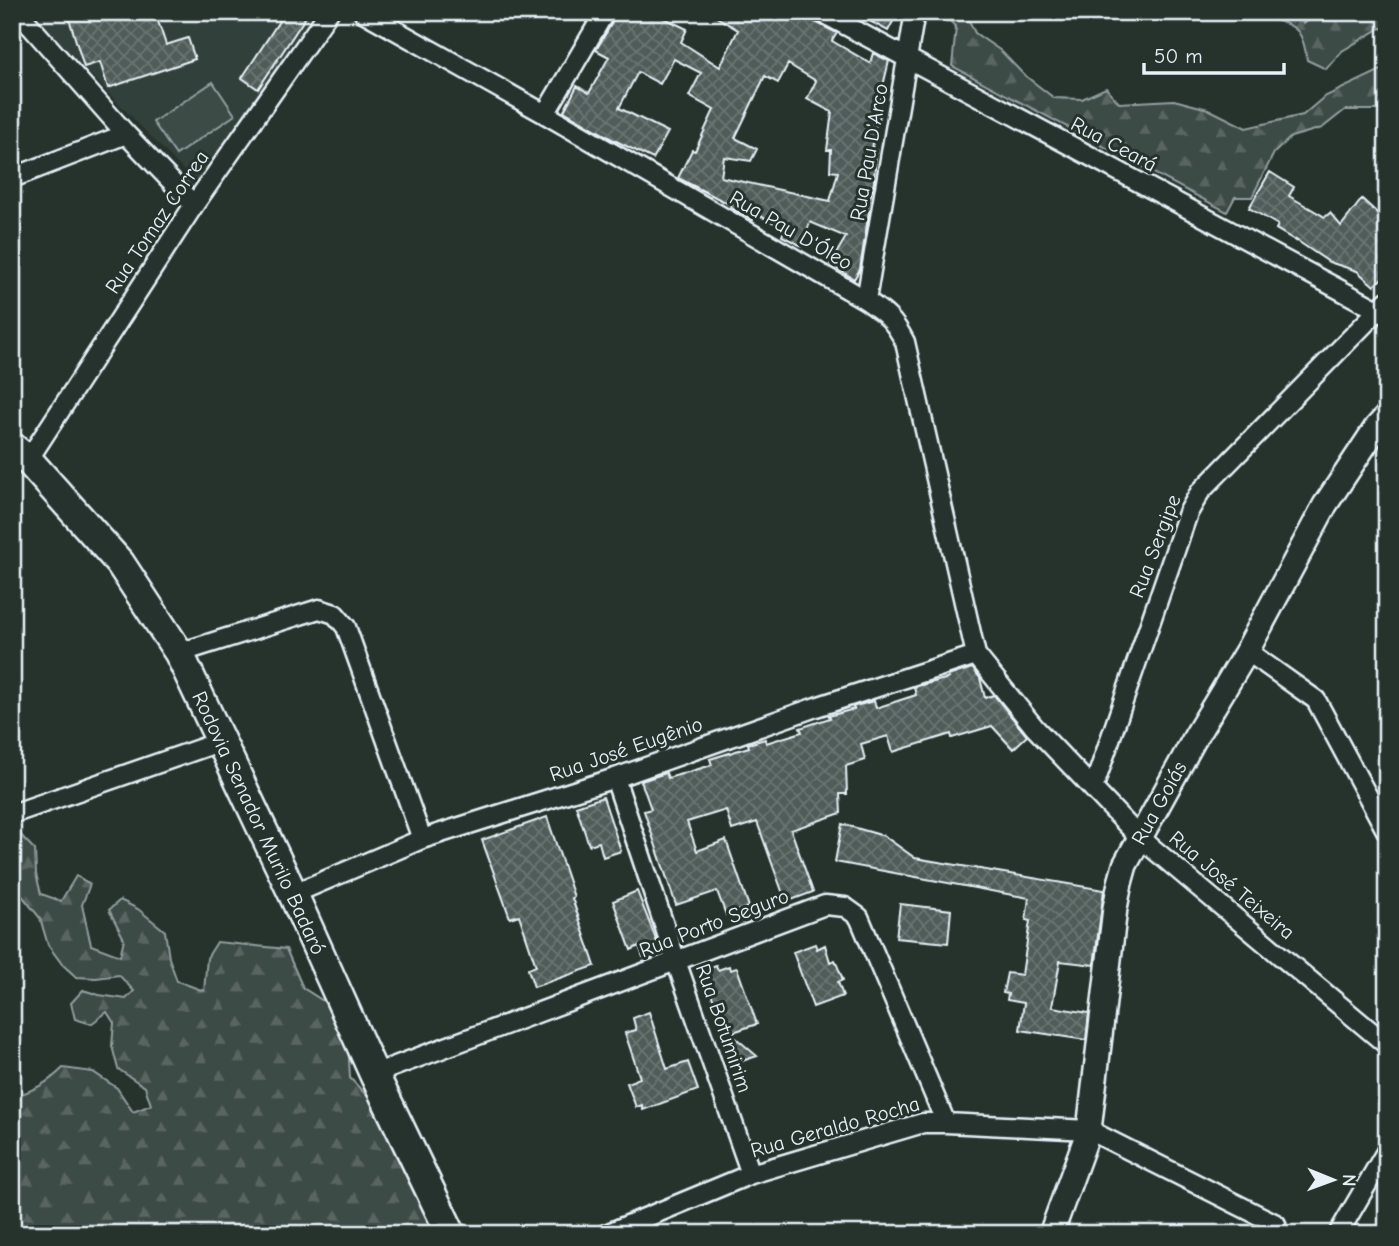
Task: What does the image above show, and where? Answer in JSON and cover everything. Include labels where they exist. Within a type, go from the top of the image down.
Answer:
[{"type":"main road","name":"Rodovia Senador Murilo Badaró","points":[[20,454],[120,563],[179,653],[451,1234]]},
{"type":"street","points":[[18,12],[126,134],[194,205]]},
{"type":"street","name":"Rua Tomaz Correa","points":[[20,454],[329,12]]},
{"type":"street","name":"Rua Pau D'Óleo","points":[[363,12],[545,114],[866,300],[888,316],[905,342],[976,655]]},
{"type":"street","points":[[545,114],[605,12]]},
{"type":"street","name":"Rua Ceará","points":[[821,12],[1384,308]]},
{"type":"street","name":"Rua Pau D'Arco","points":[[866,300],[915,12]]},
{"type":"street","points":[[12,178],[126,134]]},
{"type":"street","name":"Rua Sergipe","points":[[1093,789],[1188,513],[1200,492],[1384,308]]},
{"type":"street","name":"Rua Goiás","points":[[1051,1234],[1089,1130],[1117,895],[1125,865],[1196,736],[1247,651],[1325,505],[1376,428],[1387,416]]},
{"type":"street","points":[[179,653],[319,609],[335,614],[346,627],[422,839]]},
{"type":"street","points":[[1247,651],[1316,700],[1387,832]]},
{"type":"street","name":"Rua José Eugênio","points":[[293,894],[422,839],[615,778],[816,707],[976,655]]},
{"type":"street","name":"Rua José Teixeira","points":[[976,655],[1035,728],[1139,837],[1387,1045]]},
{"type":"street","points":[[12,814],[222,741]]},
{"type":"street","name":"Rua Botumirim","points":[[615,778],[751,1174]]},
{"type":"street","name":"Rua Porto Seguro","points":[[374,1073],[825,905],[845,907],[859,917],[946,1123]]},
{"type":"street","name":"Rua Geraldo Rocha","points":[[606,1234],[751,1174],[923,1123],[1089,1130],[1276,1224]]},
{"type":"street","points":[[1338,1234],[1387,1150]]},
{"type":"shaded area","points":[[41,12],[315,12],[199,186],[42,25]]},
{"type":"green space","points":[[930,12],[965,12],[975,33],[1001,51],[1023,74],[1054,98],[1082,99],[1106,88],[1119,103],[1174,100],[1208,109],[1246,128],[1303,115],[1324,97],[1381,70],[1387,72],[1387,110],[1345,110],[1322,128],[1291,137],[1274,153],[1252,197],[1235,197],[1227,212],[952,66],[956,27],[946,17]]},
{"type":"green space","points":[[1264,12],[1298,12],[1303,23],[1333,12],[1360,19],[1367,12],[1387,12],[1387,31],[1381,28],[1342,51],[1326,69],[1307,60],[1297,30],[1286,23],[1268,19]]},
{"type":"green space","points":[[213,82],[235,115],[176,155],[153,122]]},
{"type":"green space","points":[[12,826],[35,850],[36,874],[41,894],[61,901],[76,876],[90,884],[82,905],[91,945],[120,956],[124,939],[109,910],[120,900],[138,909],[165,931],[169,958],[177,981],[204,991],[207,958],[217,942],[286,949],[303,988],[331,1006],[348,1039],[350,1078],[383,1113],[439,1234],[12,1234],[12,1097],[40,1086],[63,1068],[93,1072],[117,1088],[133,1112],[151,1105],[145,1087],[118,1069],[112,1046],[114,1023],[107,1012],[91,1024],[75,1019],[71,1003],[83,990],[126,999],[134,991],[119,975],[76,977],[62,964],[48,945],[40,918],[19,892],[12,874]]},
{"type":"building","points":[[67,12],[155,12],[166,45],[188,38],[195,59],[108,88],[100,62],[84,67]]},
{"type":"building","points":[[285,12],[309,12],[258,89],[242,78]]},
{"type":"building","points":[[616,12],[664,12],[662,17],[687,29],[681,42],[720,67],[738,30],[708,12],[810,12],[815,22],[837,33],[832,41],[870,63],[873,53],[889,61],[872,150],[876,150],[874,182],[867,210],[869,211],[860,269],[854,279],[830,264],[846,237],[810,222],[802,246],[782,236],[785,228],[756,214],[753,220],[730,207],[731,205],[678,178],[692,150],[695,151],[714,110],[689,96],[701,73],[674,59],[660,84],[638,72],[619,108],[668,132],[653,159],[564,111],[577,86],[589,93],[609,57],[596,50]],"holes":[[[788,64],[816,81],[807,99],[832,112],[827,150],[831,150],[830,171],[838,172],[830,201],[721,177],[724,157],[751,161],[757,149],[735,138],[765,76],[778,83]]]},
{"type":"building","points":[[853,12],[898,12],[888,31]]},
{"type":"building","points":[[1270,172],[1294,187],[1289,196],[1325,217],[1330,213],[1341,226],[1362,199],[1387,222],[1387,273],[1374,286],[1357,271],[1329,262],[1276,229],[1278,225],[1249,208]]},
{"type":"building","points":[[972,668],[980,678],[985,698],[994,695],[1027,736],[1013,749],[992,726],[952,738],[951,734],[893,752],[888,736],[861,744],[865,760],[846,766],[847,794],[840,794],[841,813],[791,830],[813,892],[786,902],[757,822],[732,830],[726,810],[687,822],[697,851],[726,840],[749,907],[726,915],[717,891],[676,905],[644,811],[651,809],[641,781],[666,773],[668,778],[712,765],[710,759],[749,747],[748,744],[765,739],[766,743],[802,732],[800,728],[854,709],[855,706],[874,701],[876,708],[916,695],[914,687],[949,678],[948,676]]},
{"type":"building","points":[[603,797],[621,851],[603,857],[599,842],[589,845],[576,806]]},
{"type":"building","points":[[547,817],[595,966],[534,987],[528,969],[536,966],[519,915],[510,918],[482,840]]},
{"type":"building","points":[[842,824],[884,836],[915,858],[1104,890],[1094,965],[1060,961],[1052,1007],[1089,1013],[1086,1040],[1020,1030],[1024,1003],[1007,1000],[1008,994],[1003,993],[1007,973],[1022,975],[1030,921],[1026,920],[1029,898],[835,862]]},
{"type":"building","points":[[637,891],[660,950],[643,957],[639,946],[631,950],[613,901]]},
{"type":"building","points":[[900,904],[951,910],[948,943],[896,938]]},
{"type":"building","points":[[815,944],[817,949],[825,945],[830,962],[835,960],[843,980],[838,982],[843,996],[813,1007],[793,952]]},
{"type":"building","points":[[716,965],[718,970],[729,966],[730,970],[737,968],[757,1024],[730,1033],[757,1056],[730,1065],[725,1049],[730,1047],[703,970]]},
{"type":"building","points":[[649,1012],[667,1069],[688,1062],[698,1090],[643,1110],[642,1105],[636,1107],[627,1083],[640,1078],[625,1033],[636,1030],[633,1018]]}]
